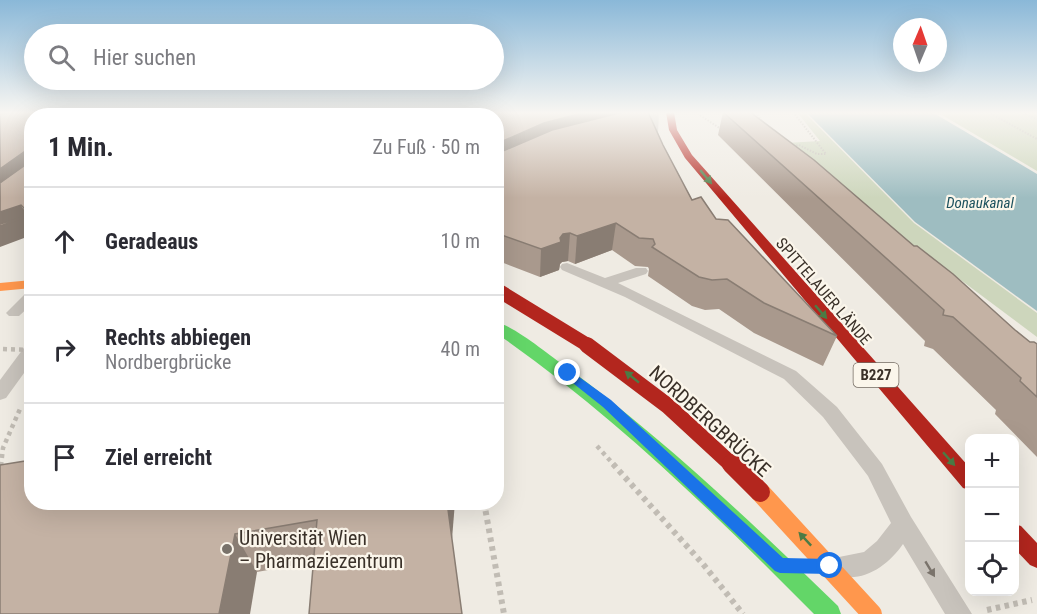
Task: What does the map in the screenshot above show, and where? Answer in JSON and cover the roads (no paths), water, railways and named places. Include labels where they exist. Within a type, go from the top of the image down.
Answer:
[{"type":"main road","name":"SPITTELAUER LÄNDE","points":[[679,141],[688,156],[965,477]]},
{"type":"main road","points":[[0,287],[24,285]]},
{"type":"main road","name":"NORDBERGBRÜCKE","points":[[504,293],[569,329],[646,388],[703,438],[772,504],[872,614]]},
{"type":"main road","points":[[504,332],[559,367],[607,404],[830,614]]},
{"type":"main road","points":[[1019,538],[1037,558]]},
{"type":"lane","points":[[656,141],[661,156]]},
{"type":"lane","points":[[567,267],[605,283],[790,375],[830,412],[875,470],[903,524],[969,613]]},
{"type":"lane","points":[[605,283],[641,270]]},
{"type":"lane","points":[[14,313],[24,303]]},
{"type":"lane","points":[[0,393],[24,361]]},
{"type":"lane","points":[[780,565],[854,566],[880,558],[903,524]]},
{"type":"water","name":"Donaukanal","points":[[834,141],[981,141],[1037,174],[1037,311],[915,222]]},
{"type":"place","name":"Universität Wien – Pharmaziezentrum","points":[[227,549]]}]
